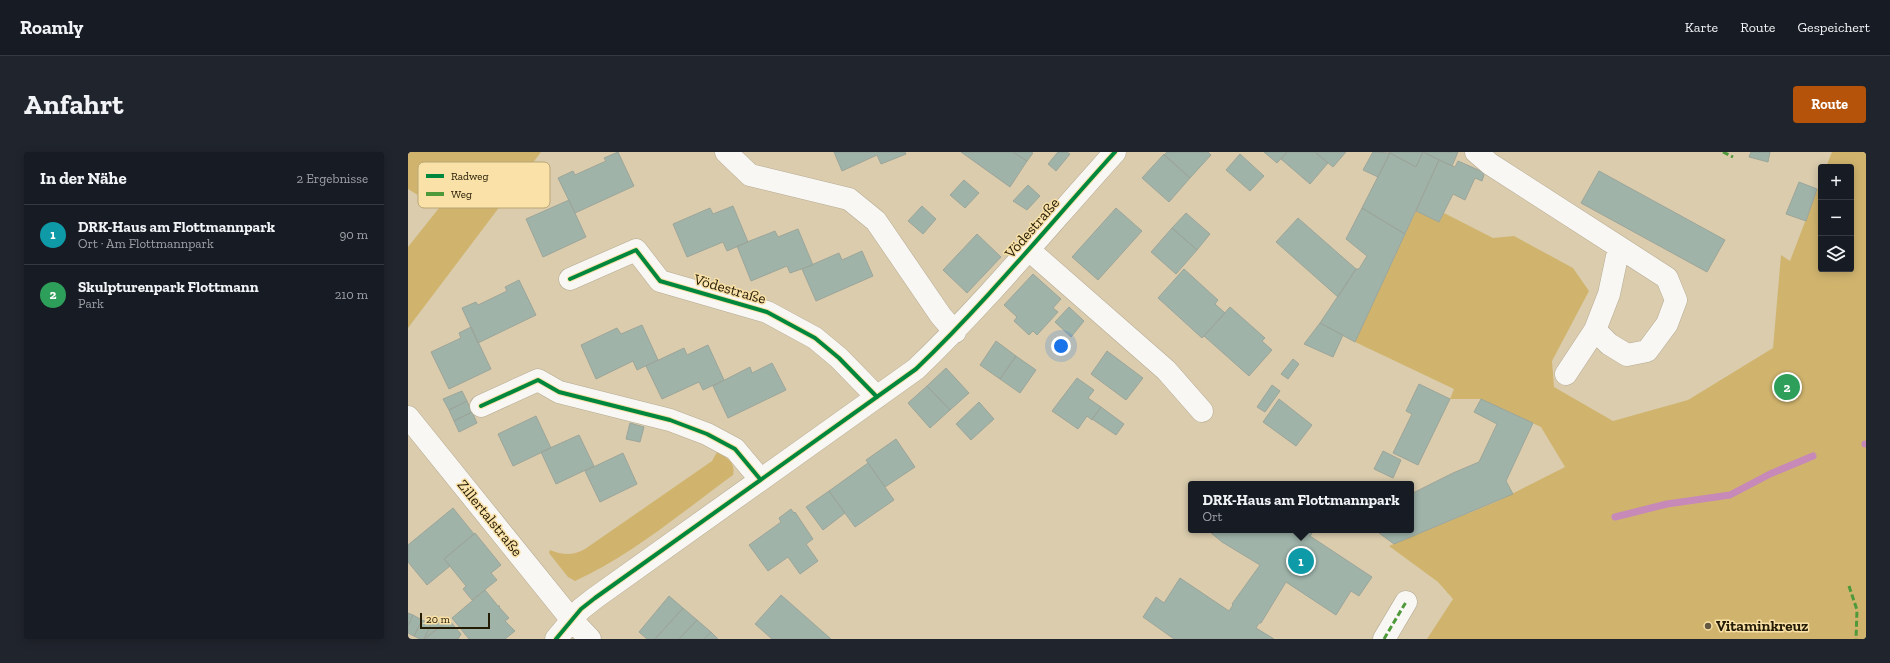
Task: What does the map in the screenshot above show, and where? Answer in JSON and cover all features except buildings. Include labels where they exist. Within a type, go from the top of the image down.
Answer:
[{"type":"street","points":[[726,152],[750,175],[849,199],[876,221],[940,316],[955,332]]},
{"type":"street","name":"Vödestraße","points":[[556,639],[572,619],[595,598],[760,478],[916,369],[955,332],[1030,250],[1115,152]]},
{"type":"street","points":[[1476,152],[1490,164],[1666,278],[1676,300],[1668,324],[1647,351],[1627,355],[1609,344],[1595,330]]},
{"type":"street","points":[[1566,374],[1595,330],[1609,294],[1619,247]]},
{"type":"street","name":"Vödestraße","points":[[570,279],[636,250],[660,281],[767,312],[815,338],[838,358],[876,397]]},
{"type":"street","points":[[1030,250],[1166,370],[1202,411]]},
{"type":"street","points":[[481,406],[538,380],[559,392],[670,420],[707,434],[735,449],[760,478]]},
{"type":"street","name":"Zillertalstraße","points":[[408,416],[572,619],[590,639]]},
{"type":"street","points":[[1384,639],[1406,602]]},
{"type":"shaded area","points":[[408,152],[541,152],[533,162],[418,162],[418,195],[408,189]]},
{"type":"shaded area","points":[[1832,152],[1866,152],[1866,639],[1427,639],[1453,599],[1438,582],[1389,546],[1498,501],[1565,467],[1541,427],[1481,399],[1450,399],[1454,389],[1355,342],[1416,211],[1439,222],[1444,213],[1493,238],[1514,236],[1573,268],[1589,291],[1552,361],[1554,387],[1613,421],[1688,400],[1773,348],[1781,255],[1790,261],[1818,188],[1818,272],[1854,272],[1854,164],[1827,164]]},
{"type":"shaded area","points":[[439,208],[499,208],[408,328],[408,247]]},
{"type":"shaded area","points":[[717,452],[730,461],[734,471],[733,475],[656,532],[616,559],[575,581],[568,577],[549,553],[550,550],[564,554],[572,554],[585,549],[712,461]]},
{"type":"waterway","points":[[1615,517],[1667,504],[1730,495],[1770,474],[1813,456]]},
{"type":"marked path","points":[[1723,152],[1733,157]]},
{"type":"marked path","points":[[1849,586],[1857,610],[1856,639]]},
{"type":"marked path","points":[[1384,639],[1406,602]]},
{"type":"cycle path","points":[[556,639],[581,609],[595,598],[916,369],[993,290],[1115,152]]},
{"type":"cycle path","points":[[570,279],[636,250],[660,281],[767,312],[815,338],[839,358],[877,397]]},
{"type":"cycle path","points":[[481,406],[538,380],[559,392],[670,420],[707,434],[735,449],[760,479]]},
{"type":"place","name":"Skulpturenpark Flottmann","points":[[1787,387]]},
{"type":"place","name":"DRK-Haus am Flottmannpark","points":[[1301,561]]},
{"type":"place","name":"Vitaminkreuz","points":[[1708,626]]}]
